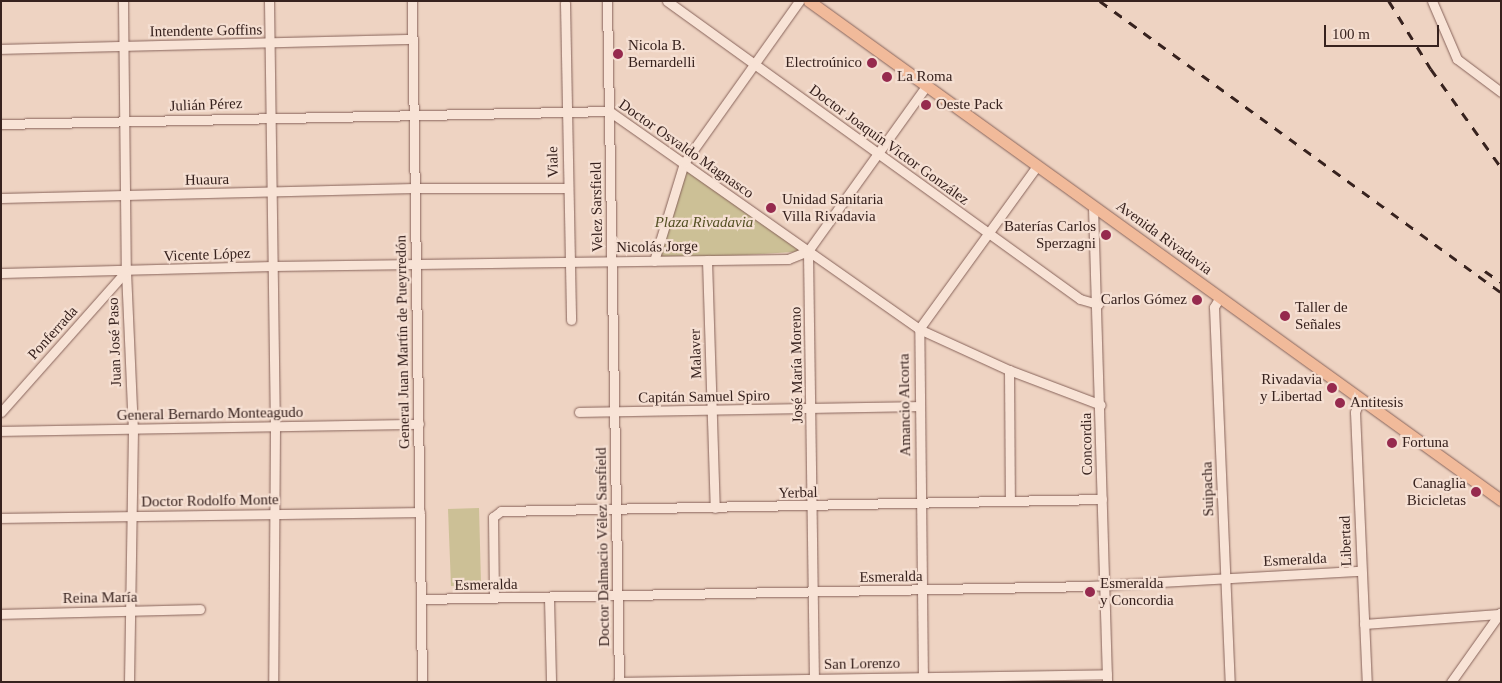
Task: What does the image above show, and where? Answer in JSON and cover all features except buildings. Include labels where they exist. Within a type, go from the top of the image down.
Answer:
[{"type":"main road","name":"Avenida Rivadavia","points":[[809,1],[1501,500]]},
{"type":"street","name":"Juan José Paso","points":[[123,1],[126,272],[132,429],[129,682]]},
{"type":"street","points":[[270,1],[275,427],[273,682]]},
{"type":"street","name":"General Juan Martín de Pueyrredón","points":[[412,1],[412,114],[419,424],[422,682]]},
{"type":"street","name":"Velez Sarsfield","points":[[607,1],[615,412]]},
{"type":"street","name":"Doctor Joaquín Victor González","points":[[667,1],[1080,299],[1098,304]]},
{"type":"street","points":[[654,261],[684,164],[799,1]]},
{"type":"street","points":[[1432,1],[1457,59],[1499,88]]},
{"type":"street","name":"Viale","points":[[565,3],[568,262],[571,320]]},
{"type":"street","name":"Intendente Goffins","points":[[1,49],[412,39]]},
{"type":"street","points":[[808,251],[926,86]]},
{"type":"street","name":"Doctor Osvaldo Magnasco","points":[[412,114],[609,111],[918,329],[1009,370],[1101,405]]},
{"type":"street","name":"Julián Pérez","points":[[1,124],[412,114]]},
{"type":"street","points":[[918,329],[1037,166]]},
{"type":"street","name":"Huaura","points":[[1,198],[414,188],[567,188]]},
{"type":"street","name":"Concordia","points":[[1094,207],[1101,405],[1107,678]]},
{"type":"street","name":"Nicolás Jorge","points":[[415,264],[788,259],[808,251]]},
{"type":"street","name":"José María Moreno","points":[[808,251],[812,409],[814,680]]},
{"type":"street","name":"Malaver","points":[[707,260],[715,508]]},
{"type":"street","name":"Vicente López","points":[[1,273],[126,272],[272,266],[415,264]]},
{"type":"street","name":"Ponferrada","points":[[1,412],[126,272]]},
{"type":"street","name":"Suipacha","points":[[1220,297],[1214,307],[1230,682]]},
{"type":"street","name":"Amancio Alcorta","points":[[918,329],[922,503],[923,679]]},
{"type":"street","points":[[1009,370],[1010,501]]},
{"type":"street","name":"Libertad","points":[[1360,399],[1355,412],[1367,682]]},
{"type":"street","name":"Capitán Samuel Spiro","points":[[579,412],[919,406]]},
{"type":"street","name":"Doctor Dalmacio Vélez Sarsfield","points":[[615,412],[618,682]]},
{"type":"street","name":"General Bernardo Monteagudo","points":[[1,431],[419,424]]},
{"type":"street","name":"Yerbal","points":[[494,598],[493,517],[496,513],[1102,499]]},
{"type":"street","name":"Doctor Rodolfo Monte","points":[[1,518],[420,512]]},
{"type":"street","name":"Esmeralda","points":[[421,599],[617,597],[1104,585],[1361,570]]},
{"type":"street","points":[[549,598],[551,682]]},
{"type":"street","name":"Reina María","points":[[1,614],[200,609]]},
{"type":"street","points":[[1364,624],[1500,613]]},
{"type":"street","points":[[1451,682],[1500,613]]},
{"type":"street","name":"San Lorenzo","points":[[618,682],[1107,678]]},
{"type":"green space","name":"Plaza Rivadavia","points":[[684,163],[808,251],[654,261]]},
{"type":"green space","points":[[479,508],[481,583],[478,586],[451,586],[448,509]]},
{"type":"railway","points":[[1100,1],[1501,292]]},
{"type":"railway","points":[[1389,1],[1431,69],[1501,167]]},
{"type":"railway","points":[[1485,271],[1501,282]]},
{"type":"place","name":"Nicola B. Bernardelli","points":[[618,54]]},
{"type":"place","name":"Electroúnico","points":[[872,63]]},
{"type":"place","name":"La Roma","points":[[887,77]]},
{"type":"place","name":"Oeste Pack","points":[[926,105]]},
{"type":"place","name":"Unidad Sanitaria Villa Rivadavia","points":[[771,208]]},
{"type":"place","name":"Baterías Carlos Sperzagni","points":[[1106,235]]},
{"type":"place","name":"Carlos Gómez","points":[[1197,300]]},
{"type":"place","name":"Taller de Señales","points":[[1285,316]]},
{"type":"place","name":"Rivadavia y Libertad","points":[[1332,388]]},
{"type":"place","name":"Antitesis","points":[[1340,403]]},
{"type":"place","name":"Fortuna","points":[[1392,443]]},
{"type":"place","name":"Canaglia Bicicletas","points":[[1476,492]]},
{"type":"place","name":"Esmeralda y Concordia","points":[[1090,592]]}]
